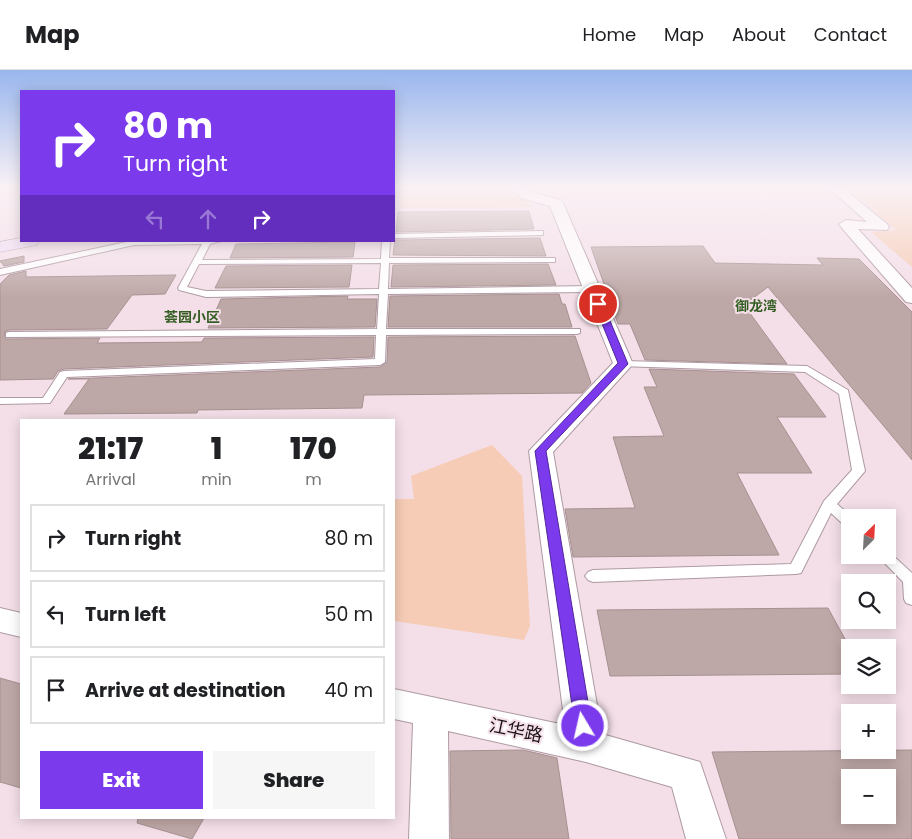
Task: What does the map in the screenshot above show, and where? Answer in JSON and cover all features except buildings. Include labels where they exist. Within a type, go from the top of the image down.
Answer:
[{"type":"main road","points":[[2,246],[20,233]]},
{"type":"main road","points":[[2,246],[25,242]]},
{"type":"street","points":[[565,225],[623,364],[541,451],[586,746]]},
{"type":"street","points":[[847,225],[912,298]]},
{"type":"street","points":[[857,225],[882,227],[879,225]]},
{"type":"street","points":[[0,620],[20,625]]},
{"type":"street","name":"江华路","points":[[395,704],[586,746],[687,774],[706,839]]},
{"type":"street","points":[[428,839],[431,712]]},
{"type":"lane","points":[[395,236],[540,233]]},
{"type":"lane","points":[[0,272],[139,242]]},
{"type":"lane","points":[[132,244],[206,242],[182,288],[206,294],[592,290]]},
{"type":"lane","points":[[0,401],[46,401],[64,374],[380,362],[386,242]]},
{"type":"lane","points":[[196,262],[552,260]]},
{"type":"lane","points":[[9,335],[577,331]]},
{"type":"lane","points":[[593,576],[796,569],[829,504],[859,471],[844,392],[807,369],[623,364]]},
{"type":"lane","points":[[829,504],[841,515]]},
{"type":"lane","points":[[893,564],[910,580],[912,599]]},
{"type":"shaded area","points":[[890,225],[912,225],[912,267],[871,232],[896,230]]},
{"type":"shaded area","points":[[492,445],[522,476],[530,626],[524,640],[395,621],[395,499],[414,499],[411,476]]},
{"type":"district","name":"御龙湾","points":[[756,306]]},
{"type":"district","name":"荟园小区","points":[[192,317]]},
{"type":"route","points":[[583,726],[541,451],[623,364],[598,304]]}]
